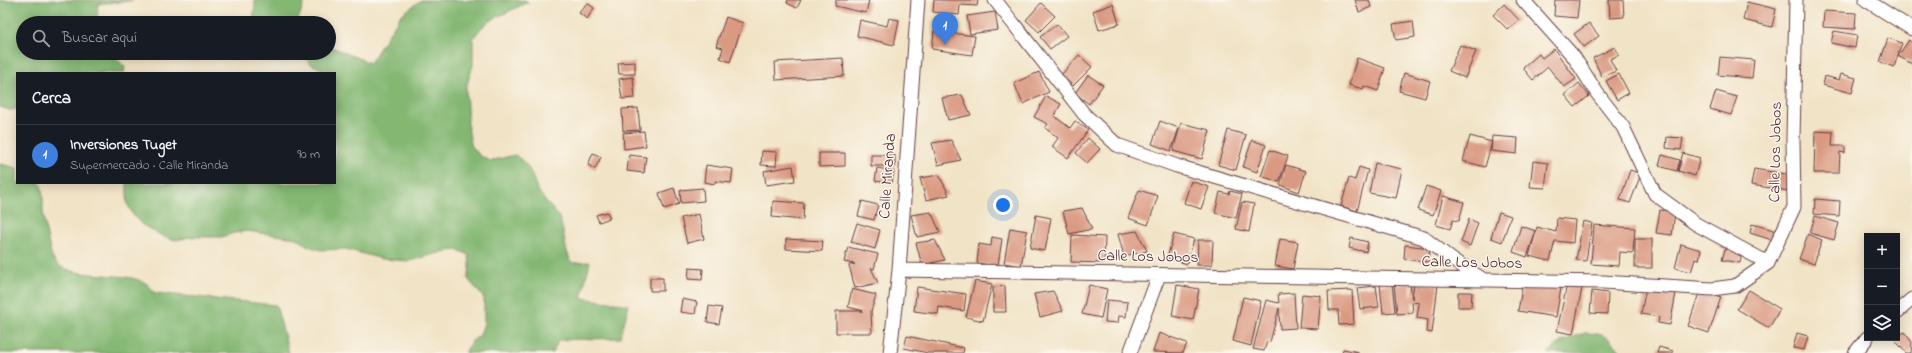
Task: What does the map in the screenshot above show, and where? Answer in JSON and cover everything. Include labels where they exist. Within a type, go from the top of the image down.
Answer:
[{"type":"street","name":"Calle Miranda","points":[[890,353],[899,270],[918,0]]},
{"type":"street","points":[[995,0],[1084,114],[1117,145],[1177,166],[1424,238],[1451,259],[1484,280]]},
{"type":"street","points":[[1523,0],[1574,57],[1597,92],[1623,127],[1655,194],[1696,224],[1768,263]]},
{"type":"street","name":"Calle Los Jobos","points":[[899,270],[1602,282],[1712,289],[1735,286],[1768,263],[1794,207],[1793,139],[1796,0]]},
{"type":"street","points":[[1866,0],[1912,29]]},
{"type":"street","points":[[1130,353],[1159,275]]},
{"type":"street","points":[[1900,309],[1912,299]]},
{"type":"street","points":[[1855,353],[1865,341]]},
{"type":"green space","points":[[0,0],[133,0],[98,4],[97,16],[16,16],[16,60],[118,60],[125,67],[124,72],[16,72],[16,109],[10,110],[0,107]]},
{"type":"green space","points":[[255,0],[305,0],[299,16],[253,16]]},
{"type":"green space","points":[[421,0],[525,0],[528,2],[489,21],[480,29],[473,39],[473,65],[466,88],[468,127],[471,145],[479,155],[490,161],[515,155],[526,165],[537,189],[560,220],[567,253],[572,263],[590,262],[581,298],[629,305],[620,338],[558,340],[553,353],[465,353],[471,342],[480,335],[484,323],[484,298],[468,279],[470,267],[469,255],[458,250],[446,251],[409,261],[382,259],[346,249],[321,250],[308,246],[297,238],[247,231],[222,237],[190,237],[176,240],[164,237],[141,224],[133,215],[127,203],[127,184],[336,184],[336,72],[322,72],[322,69],[310,64],[307,60],[336,60],[336,49],[370,63],[401,15]]},
{"type":"green space","points":[[0,164],[16,168],[16,184],[40,184],[43,193],[44,220],[50,250],[53,259],[60,266],[83,273],[125,277],[137,280],[147,284],[155,293],[276,305],[289,353],[0,353]]},
{"type":"green space","points":[[1585,333],[1598,334],[1606,337],[1622,353],[1548,353],[1562,341]]},
{"type":"building","points":[[788,0],[801,0],[797,8],[787,3]]},
{"type":"building","points":[[836,0],[869,0],[866,13],[835,6]]},
{"type":"building","points":[[934,0],[978,0],[977,6],[960,5],[959,15],[933,12]]},
{"type":"building","points":[[1355,0],[1369,0],[1371,7],[1359,12]]},
{"type":"building","points":[[1555,0],[1579,0],[1577,18],[1554,16]]},
{"type":"building","points":[[1609,0],[1623,0],[1624,17],[1610,18]]},
{"type":"building","points":[[1747,2],[1776,9],[1772,27],[1743,20]]},
{"type":"building","points":[[587,3],[594,8],[587,19],[579,13]]},
{"type":"building","points":[[1041,3],[1055,16],[1039,32],[1026,20]]},
{"type":"building","points":[[1113,4],[1119,24],[1099,30],[1093,11]]},
{"type":"building","points":[[1504,4],[1519,20],[1508,30],[1493,15]]},
{"type":"building","points":[[1824,11],[1856,13],[1855,29],[1823,27]]},
{"type":"building","points":[[995,12],[998,30],[970,34],[967,16]]},
{"type":"building","points":[[726,17],[743,23],[730,62],[720,58],[723,48],[716,46]]},
{"type":"building","points":[[889,18],[899,20],[894,45],[857,36],[860,20],[887,26]]},
{"type":"building","points":[[1413,21],[1415,37],[1396,40],[1393,24]]},
{"type":"building","points":[[1589,23],[1599,36],[1584,47],[1574,34]]},
{"type":"building","points":[[1057,24],[1067,36],[1050,49],[1040,37]]},
{"type":"building","points":[[934,31],[975,36],[972,55],[932,49]]},
{"type":"building","points":[[1834,31],[1857,35],[1855,48],[1831,43]]},
{"type":"building","points":[[1888,38],[1902,43],[1894,67],[1880,62]]},
{"type":"building","points":[[1909,40],[1912,43],[1912,64],[1898,56]]},
{"type":"building","points":[[1460,45],[1476,51],[1465,78],[1449,71]]},
{"type":"building","points":[[1615,47],[1619,55],[1610,59],[1616,71],[1602,77],[1593,58]]},
{"type":"building","points":[[1554,49],[1576,79],[1564,87],[1548,67],[1533,80],[1523,68],[1539,54],[1542,58]]},
{"type":"building","points":[[1079,55],[1092,67],[1073,86],[1061,75]]},
{"type":"building","points":[[1720,57],[1754,60],[1752,78],[1718,75]]},
{"type":"building","points":[[843,58],[844,76],[776,80],[775,62]]},
{"type":"building","points":[[1357,58],[1385,68],[1378,91],[1364,86],[1363,89],[1349,85]]},
{"type":"building","points":[[635,62],[635,74],[619,74],[618,63]]},
{"type":"building","points":[[1039,72],[1049,92],[1023,104],[1014,83]]},
{"type":"building","points":[[1404,73],[1430,81],[1425,98],[1399,91]]},
{"type":"building","points":[[1619,74],[1629,93],[1617,100],[1606,81]]},
{"type":"building","points":[[1841,74],[1856,78],[1852,93],[1823,85],[1825,76],[1839,80]]},
{"type":"building","points":[[1088,75],[1103,85],[1089,104],[1075,93]]},
{"type":"building","points":[[633,77],[635,98],[622,99],[619,79]]},
{"type":"building","points":[[1579,83],[1589,96],[1575,107],[1565,95]]},
{"type":"building","points":[[1716,91],[1737,97],[1731,115],[1710,109]]},
{"type":"building","points":[[962,95],[971,115],[948,120],[942,98]]},
{"type":"building","points":[[1046,96],[1061,104],[1054,116],[1070,128],[1075,121],[1088,130],[1068,158],[1052,147],[1058,138],[1045,128],[1048,124],[1034,117]]},
{"type":"building","points":[[638,108],[640,130],[623,131],[622,109]]},
{"type":"building","points":[[1160,121],[1179,128],[1171,151],[1152,144]]},
{"type":"building","points":[[1181,123],[1210,130],[1202,159],[1173,151]]},
{"type":"building","points":[[1228,130],[1246,135],[1236,170],[1218,165]]},
{"type":"building","points":[[644,131],[646,146],[624,149],[623,133]]},
{"type":"building","points":[[1815,131],[1833,132],[1832,146],[1845,146],[1845,153],[1840,152],[1839,173],[1814,173]]},
{"type":"building","points":[[1470,136],[1492,142],[1485,167],[1463,161]]},
{"type":"building","points":[[1492,136],[1518,138],[1517,154],[1491,151]]},
{"type":"building","points":[[1667,137],[1683,138],[1681,150],[1666,148]]},
{"type":"building","points":[[1088,138],[1100,149],[1087,163],[1076,153]]},
{"type":"building","points":[[951,140],[961,160],[938,165],[932,143]]},
{"type":"building","points":[[1252,140],[1266,145],[1257,172],[1243,167]]},
{"type":"building","points":[[1270,150],[1288,156],[1279,182],[1261,176]]},
{"type":"building","points":[[762,151],[777,152],[776,166],[761,165]]},
{"type":"building","points":[[593,153],[601,157],[595,169],[588,165]]},
{"type":"building","points":[[819,153],[845,153],[845,166],[819,167]]},
{"type":"building","points":[[1683,153],[1700,158],[1695,176],[1678,171]]},
{"type":"building","points":[[629,155],[646,157],[644,173],[627,171]]},
{"type":"building","points":[[871,155],[895,155],[895,166],[871,166]]},
{"type":"building","points":[[1662,155],[1680,160],[1677,171],[1659,166]]},
{"type":"building","points":[[1533,161],[1548,163],[1545,188],[1530,187]]},
{"type":"building","points":[[1375,163],[1402,169],[1396,198],[1369,193]]},
{"type":"building","points":[[706,165],[733,169],[731,183],[715,181],[715,184],[704,182]]},
{"type":"building","points":[[1286,165],[1306,171],[1299,192],[1280,185]]},
{"type":"building","points":[[793,166],[795,181],[766,185],[764,171]]},
{"type":"building","points":[[1359,167],[1368,170],[1357,211],[1341,206],[1349,178],[1355,180]]},
{"type":"building","points":[[877,168],[894,171],[892,183],[875,181]]},
{"type":"building","points":[[1754,169],[1792,175],[1789,191],[1751,185]]},
{"type":"building","points":[[1630,170],[1641,174],[1630,203],[1620,200]]},
{"type":"building","points":[[939,175],[949,195],[926,200],[920,178]]},
{"type":"building","points":[[1191,181],[1209,187],[1201,209],[1184,203]]},
{"type":"building","points":[[1426,186],[1441,191],[1433,215],[1418,210]]},
{"type":"building","points":[[674,188],[679,204],[664,209],[659,193]]},
{"type":"building","points":[[703,188],[704,201],[681,203],[680,190]]},
{"type":"building","points":[[1139,190],[1158,196],[1148,225],[1128,218]]},
{"type":"building","points":[[1230,191],[1242,194],[1236,218],[1215,213],[1220,192],[1229,194]]},
{"type":"building","points":[[1443,196],[1464,202],[1459,221],[1453,220],[1450,229],[1436,225]]},
{"type":"building","points":[[1815,199],[1840,201],[1839,216],[1814,214]]},
{"type":"building","points":[[773,201],[804,203],[803,220],[772,217]]},
{"type":"building","points":[[862,201],[878,205],[874,220],[858,216]]},
{"type":"building","points":[[1242,202],[1254,204],[1249,232],[1236,229]]},
{"type":"building","points":[[1082,208],[1092,229],[1069,234],[1063,211]]},
{"type":"building","points":[[1660,210],[1675,212],[1672,235],[1656,233]]},
{"type":"building","points":[[607,212],[610,218],[599,222],[596,215]]},
{"type":"building","points":[[931,212],[940,232],[917,237],[911,215]]},
{"type":"building","points":[[1499,212],[1511,216],[1502,242],[1491,238]]},
{"type":"building","points":[[699,214],[704,239],[687,243],[681,218]]},
{"type":"building","points":[[1036,215],[1051,218],[1045,251],[1030,248]]},
{"type":"building","points":[[1815,216],[1839,223],[1834,240],[1810,233]]},
{"type":"building","points":[[1557,218],[1575,220],[1573,243],[1555,241],[1550,261],[1529,256],[1537,227],[1556,232]]},
{"type":"building","points":[[1469,219],[1478,223],[1470,246],[1461,242]]},
{"type":"building","points":[[1583,221],[1592,223],[1586,261],[1576,260]]},
{"type":"building","points":[[857,223],[880,230],[875,249],[851,242]]},
{"type":"building","points":[[1752,224],[1774,230],[1772,240],[1750,233]]},
{"type":"building","points":[[1594,225],[1635,228],[1633,253],[1620,252],[1619,266],[1591,264]]},
{"type":"building","points":[[1521,226],[1536,231],[1527,257],[1513,252]]},
{"type":"building","points":[[1010,228],[1027,231],[1021,266],[1004,263]]},
{"type":"building","points":[[1137,231],[1147,251],[1124,256],[1118,234]]},
{"type":"building","points":[[1174,234],[1194,239],[1187,264],[1167,258]]},
{"type":"building","points":[[1808,234],[1822,240],[1814,264],[1799,259]]},
{"type":"building","points":[[1072,235],[1105,237],[1104,263],[1071,262]]},
{"type":"building","points":[[992,237],[1002,239],[998,266],[977,263],[979,244],[991,246]]},
{"type":"building","points":[[1351,238],[1368,242],[1366,252],[1349,248]]},
{"type":"building","points":[[786,239],[823,241],[822,251],[786,249]]},
{"type":"building","points":[[1280,239],[1298,242],[1293,269],[1275,266]]},
{"type":"building","points":[[1635,239],[1652,239],[1652,268],[1635,268]]},
{"type":"building","points":[[935,240],[945,260],[922,265],[916,243]]},
{"type":"building","points":[[1198,240],[1213,240],[1212,265],[1197,265]]},
{"type":"building","points":[[1681,244],[1701,250],[1699,260],[1695,259],[1691,272],[1675,268]]},
{"type":"building","points":[[1405,245],[1430,248],[1428,262],[1404,259]]},
{"type":"building","points":[[848,247],[878,254],[874,269],[871,268],[878,283],[855,288],[849,265],[855,264],[844,262]]},
{"type":"building","points":[[1725,249],[1742,252],[1740,263],[1722,260]]},
{"type":"building","points":[[689,268],[703,269],[702,280],[688,279]]},
{"type":"building","points":[[650,278],[663,278],[663,291],[650,291]]},
{"type":"building","points":[[975,281],[992,284],[983,321],[966,317]]},
{"type":"building","points":[[1414,282],[1438,285],[1432,333],[1427,332],[1428,320],[1417,318],[1419,303],[1412,302],[1413,313],[1397,314],[1394,285],[1410,283],[1412,299]]},
{"type":"building","points":[[1523,282],[1561,288],[1556,317],[1518,311]]},
{"type":"building","points":[[1392,284],[1395,312],[1383,313],[1380,285]]},
{"type":"building","points":[[1567,284],[1582,288],[1573,334],[1557,331]]},
{"type":"building","points":[[1089,285],[1107,289],[1101,318],[1082,314]]},
{"type":"building","points":[[1177,285],[1199,289],[1193,320],[1172,316]]},
{"type":"building","points":[[1005,286],[1006,312],[993,312],[993,287]]},
{"type":"building","points":[[1376,286],[1379,307],[1360,309],[1357,288]]},
{"type":"building","points":[[917,287],[966,294],[964,311],[939,307],[938,314],[914,311]]},
{"type":"building","points":[[1646,287],[1676,293],[1670,325],[1658,323],[1659,317],[1641,314]]},
{"type":"building","points":[[852,289],[876,295],[871,311],[872,333],[836,333],[836,311],[863,311],[848,307]]},
{"type":"building","points":[[1352,290],[1354,324],[1339,325],[1338,310],[1329,310],[1328,291]]},
{"type":"building","points":[[1700,290],[1721,297],[1709,333],[1688,326]]},
{"type":"building","points":[[1749,290],[1780,309],[1769,328],[1737,309]]},
{"type":"building","points":[[1053,291],[1063,311],[1040,317],[1034,294]]},
{"type":"building","points":[[1592,291],[1608,293],[1607,314],[1590,313]]},
{"type":"building","points":[[1458,292],[1472,292],[1471,307],[1458,307]]},
{"type":"building","points":[[1294,293],[1296,328],[1280,329],[1279,308],[1270,342],[1267,341],[1264,351],[1253,349],[1266,300],[1279,303],[1278,294]]},
{"type":"building","points":[[1302,294],[1321,296],[1318,329],[1299,328]]},
{"type":"building","points":[[1243,297],[1261,301],[1251,346],[1233,341]]},
{"type":"building","points":[[682,299],[697,302],[695,314],[680,312]]},
{"type":"building","points":[[1107,300],[1128,302],[1126,317],[1119,316],[1118,323],[1105,322]]},
{"type":"building","points":[[709,306],[722,308],[719,324],[707,322]]},
{"type":"building","points":[[1904,332],[1912,342],[1911,353],[1906,353],[1896,341],[1900,341],[1900,336]]},
{"type":"building","points":[[1159,333],[1187,343],[1183,353],[1153,352]]},
{"type":"building","points":[[1797,333],[1808,336],[1804,350],[1793,348]]},
{"type":"building","points":[[907,336],[964,348],[963,353],[928,353],[904,348]]},
{"type":"building","points":[[1659,347],[1673,351],[1673,353],[1657,353]]},
{"type":"building","points":[[1343,349],[1359,352],[1342,353]]},
{"type":"place","name":"Inversiones Tuget","points":[[945,45]]}]
